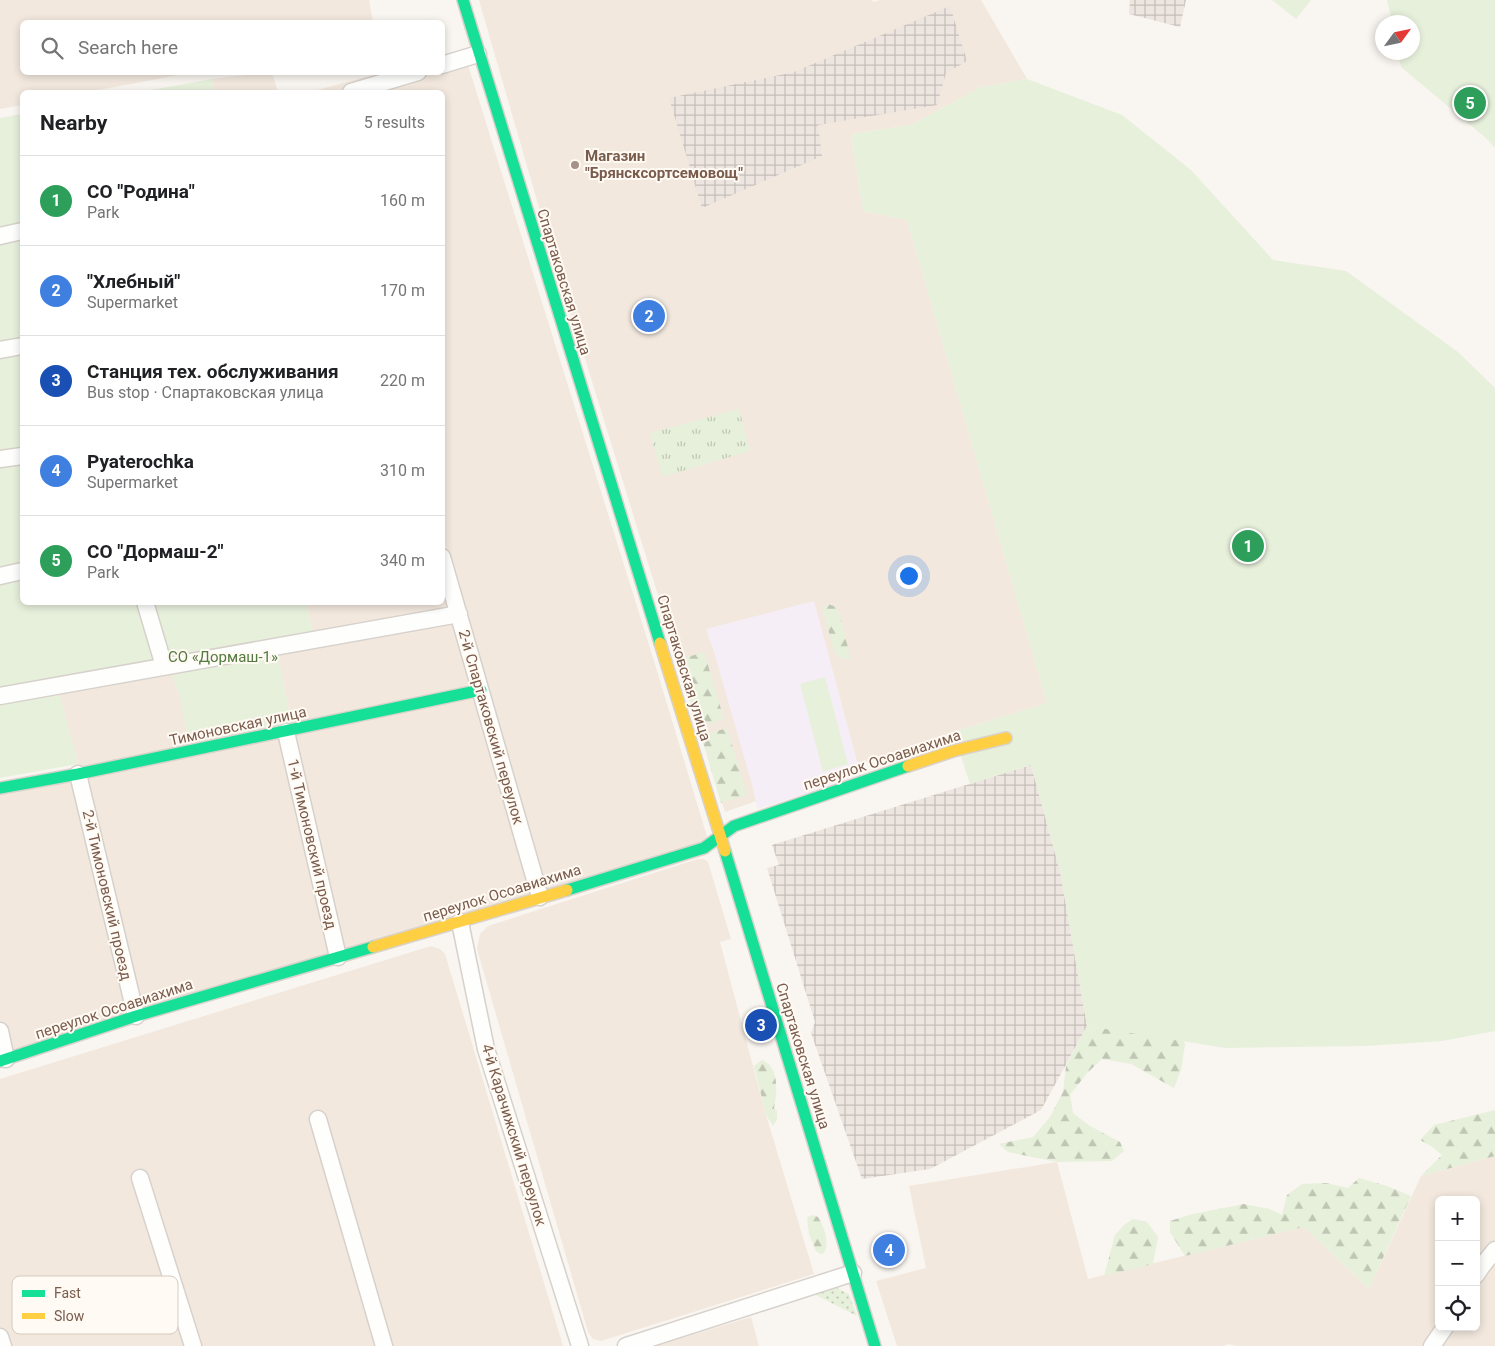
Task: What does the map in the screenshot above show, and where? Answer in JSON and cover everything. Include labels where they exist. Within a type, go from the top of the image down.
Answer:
[{"type":"street","name":"Спартаковская улица","points":[[463,0],[660,645],[721,836],[875,1346]]},
{"type":"street","points":[[445,64],[478,54]]},
{"type":"street","points":[[358,90],[408,75]]},
{"type":"street","points":[[0,236],[20,231]]},
{"type":"street","points":[[0,350],[20,346]]},
{"type":"street","points":[[0,459],[20,456]]},
{"type":"street","name":"2-й Спартаковский переулок","points":[[445,567],[540,897]]},
{"type":"street","points":[[0,576],[20,571]]},
{"type":"street","points":[[146,605],[164,666]]},
{"type":"street","points":[[0,696],[459,614]]},
{"type":"street","name":"Тимоновская улица","points":[[0,788],[286,732],[481,690]]},
{"type":"street","name":"1-й Тимоновский проезд","points":[[286,732],[338,957]]},
{"type":"street","name":"переулок Осоавиахима","points":[[3,1060],[136,1016],[460,922],[704,848],[741,823],[953,751],[1006,738]]},
{"type":"street","name":"2-й Тимоновский проезд","points":[[78,774],[136,1016]]},
{"type":"street","name":"4-й Карачижский переулок","points":[[460,922],[486,1049],[580,1346]]},
{"type":"street","points":[[0,1031],[3,1060]]},
{"type":"street","points":[[318,1119],[384,1346]]},
{"type":"street","points":[[140,1178],[171,1276]]},
{"type":"street","points":[[1480,1269],[1495,1250]]},
{"type":"street","points":[[626,1346],[853,1273]]},
{"type":"street","points":[[178,1298],[193,1346]]},
{"type":"street","points":[[1432,1346],[1442,1331]]},
{"type":"street","points":[[0,1337],[3,1346]]},
{"type":"shaded area","points":[[0,0],[369,0],[373,20],[20,20],[20,75],[179,75],[98,90],[20,90],[20,105],[0,109]]},
{"type":"shaded area","points":[[479,0],[872,0],[873,2],[880,0],[981,0],[1027,79],[981,87],[911,125],[851,134],[863,211],[907,220],[1047,703],[953,732],[725,812],[549,242]]},
{"type":"shaded area","points":[[1130,0],[1186,0],[1180,27],[1129,14]]},
{"type":"shaded area","points":[[950,6],[967,61],[946,73],[937,105],[818,125],[822,156],[702,208],[669,98],[794,72]]},
{"type":"shaded area","points":[[463,49],[708,840],[548,891],[445,544],[445,90],[317,90],[373,75],[445,75],[445,54]]},
{"type":"shaded area","points":[[245,75],[273,75],[277,90],[214,90],[212,79]]},
{"type":"shaded area","points":[[445,592],[535,893],[141,1009],[84,784],[58,692],[170,669],[179,694],[292,724],[275,643],[314,636],[306,605],[445,605]]},
{"type":"shaded area","points":[[814,601],[861,776],[757,809],[753,788],[706,629]]},
{"type":"shaded area","points":[[1031,765],[1060,871],[1087,1026],[1041,1110],[930,1169],[862,1179],[811,1033],[815,1022],[767,868],[779,865],[772,845]]},
{"type":"shaded area","points":[[72,782],[131,1012],[0,1055],[0,795]]},
{"type":"shaded area","points":[[698,859],[704,859],[708,862],[731,939],[720,942],[766,1115],[814,1274],[601,1341],[593,1339],[588,1332],[477,949],[480,934],[488,926]]},
{"type":"shaded area","points":[[431,946],[440,949],[445,954],[563,1346],[0,1346],[0,1079]]},
{"type":"shaded area","points":[[1495,1156],[1495,1241],[1491,1242],[1480,1260],[1480,1196],[1435,1196],[1436,1331],[1427,1346],[1237,1346],[1229,1344],[1223,1346],[897,1346],[876,1281],[926,1268],[909,1186],[1057,1162],[1088,1279],[1304,1227],[1369,1289],[1421,1176]]},
{"type":"shaded area","points":[[1495,1260],[1495,1346],[1436,1346],[1445,1331],[1480,1331],[1480,1281]]},
{"type":"shaded area","points":[[751,1317],[759,1346],[656,1346]]},
{"type":"green space","points":[[1272,0],[1311,0],[1296,19]]},
{"type":"green space","points":[[1387,0],[1495,0],[1495,148],[1487,139],[1401,67],[1400,60],[1420,60],[1420,15],[1390,15]]},
{"type":"green space","points":[[212,79],[214,90],[151,90]]},
{"type":"green space","points":[[1027,79],[1122,115],[1191,170],[1273,260],[1346,271],[1458,352],[1495,388],[1495,1031],[1442,1041],[1365,1046],[1226,1048],[1087,1026],[1060,871],[1031,765],[970,784],[953,732],[1047,703],[907,220],[863,211],[851,134],[911,125],[981,87]]},
{"type":"green space","name":"СО «Дормаш-1»","points":[[20,114],[20,605],[306,605],[314,636],[275,643],[292,724],[189,743],[179,694],[170,670],[59,693],[78,764],[0,778],[0,118]]},
{"type":"green space","points":[[739,409],[750,451],[662,477],[650,433]]},
{"type":"green space","points":[[828,604],[836,607],[841,619],[850,656],[849,659],[843,659],[835,653],[823,612],[823,607]]},
{"type":"green space","points":[[704,652],[724,719],[698,727],[678,660]]},
{"type":"green space","points":[[825,677],[848,764],[823,772],[800,684]]},
{"type":"green space","points":[[727,728],[747,795],[721,803],[701,736]]},
{"type":"green space","points":[[1087,1026],[1184,1041],[1181,1070],[1174,1088],[1131,1064],[1102,1059],[1087,1073],[1070,1095],[1073,1113],[1090,1126],[1120,1142],[1124,1151],[1112,1161],[1057,1162],[1008,1152],[999,1144],[1033,1137],[1050,1117],[1063,1092],[1066,1066]]},
{"type":"green space","points":[[762,1060],[772,1068],[776,1081],[774,1108],[777,1111],[777,1120],[773,1126],[766,1115],[754,1066]]},
{"type":"green space","points":[[1495,1110],[1495,1156],[1421,1176],[1442,1155],[1420,1140],[1434,1125]]},
{"type":"green space","points":[[1359,1178],[1387,1186],[1411,1196],[1369,1289],[1304,1227],[1185,1256],[1170,1232],[1170,1221],[1193,1214],[1244,1204],[1269,1209],[1282,1215],[1287,1195],[1302,1184],[1326,1183],[1348,1188]]},
{"type":"green space","points":[[813,1215],[818,1217],[826,1235],[826,1249],[824,1253],[820,1254],[816,1251],[809,1234],[807,1217]]},
{"type":"green space","points":[[1133,1219],[1147,1222],[1158,1237],[1153,1264],[1104,1276],[1115,1235]]},
{"type":"green space","points":[[835,1287],[849,1294],[857,1316],[812,1293]]},
{"type":"traffic: fast","points":[[463,0],[660,643]]},
{"type":"traffic: fast","points":[[0,788],[78,774],[481,690]]},
{"type":"traffic: fast","points":[[567,890],[704,848],[734,826],[908,766]]},
{"type":"traffic: fast","points":[[725,851],[875,1346]]},
{"type":"traffic: fast","points":[[0,1061],[136,1016],[373,947]]},
{"type":"traffic: slow","points":[[660,643],[725,851]]},
{"type":"traffic: slow","points":[[908,766],[953,751],[1006,738]]},
{"type":"traffic: slow","points":[[373,947],[567,890]]},
{"type":"place","name":"СО \"Дормаш-2\"","points":[[1470,103]]},
{"type":"place","name":"Магазин \"Брянсксортсемовощ\"","points":[[575,165]]},
{"type":"place","name":"\"Хлебный\"","points":[[649,316]]},
{"type":"place","name":"СО \"Родина\"","points":[[1248,546]]},
{"type":"place","name":"Станция тех. обслуживания","points":[[761,1025]]},
{"type":"place","name":"Pyaterochka","points":[[889,1250]]}]
